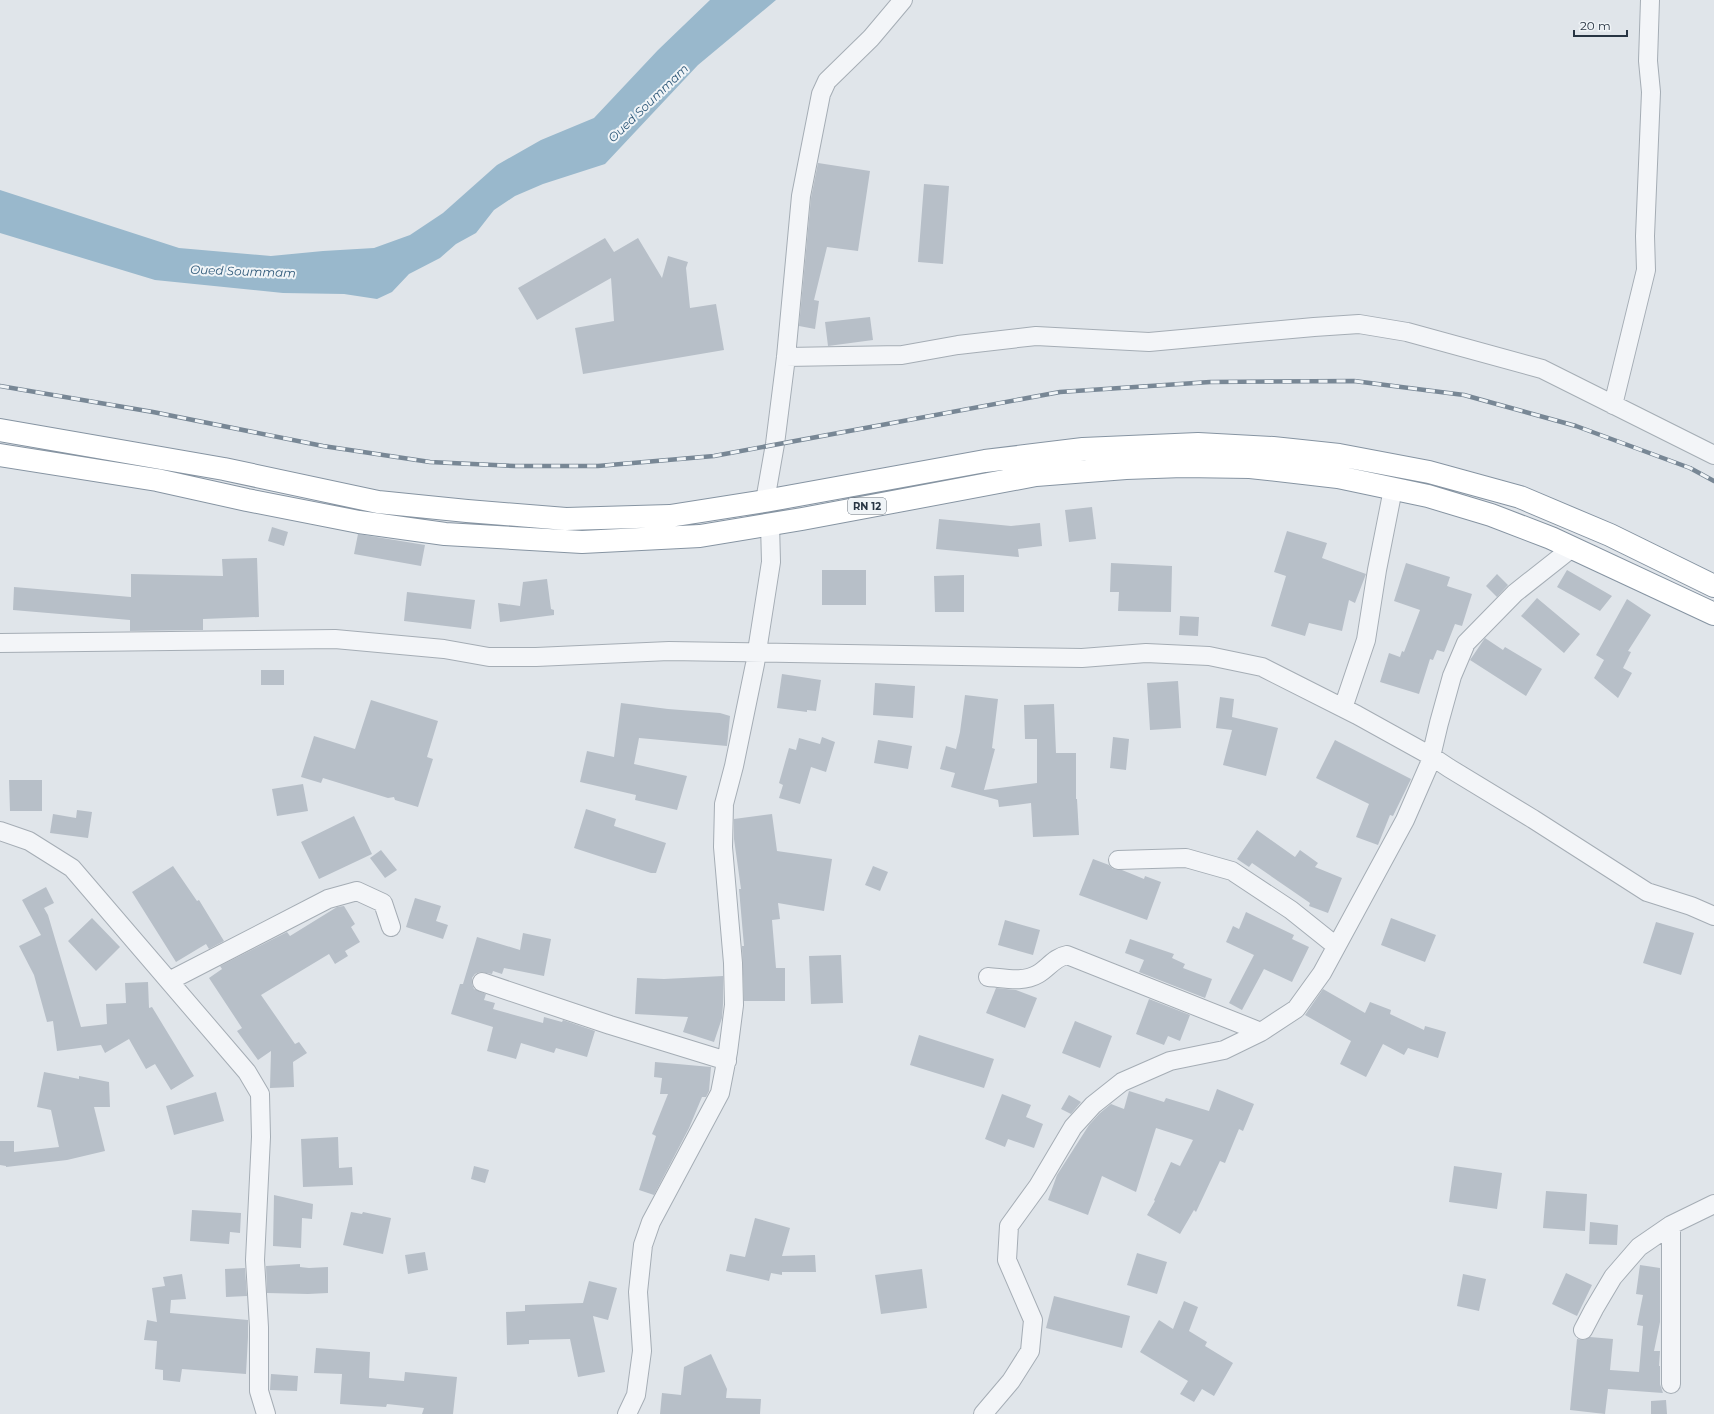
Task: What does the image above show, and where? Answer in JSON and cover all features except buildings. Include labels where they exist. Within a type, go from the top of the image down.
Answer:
[{"type":"highway","name":"RN 12","points":[[0,430],[224,469],[378,502],[467,512],[566,519],[670,516],[765,501],[985,461],[1082,449],[1198,444],[1273,448],[1339,455],[1429,472],[1520,497],[1610,535],[1710,580]]},
{"type":"highway","name":"RN 12","points":[[0,455],[150,478],[352,520],[445,534],[582,542],[700,536],[1036,475],[1126,468],[1183,466],[1250,467],[1338,477],[1428,496],[1491,515],[1572,548],[1714,614]]},
{"type":"street","points":[[765,501],[786,357],[801,196],[821,94],[828,81],[871,38],[903,0]]},
{"type":"street","points":[[1612,405],[1646,270],[1645,236],[1651,92],[1648,61],[1650,0]]},
{"type":"street","points":[[786,357],[902,355],[1036,336],[1149,342],[1314,326],[1360,324],[1407,332],[1542,369],[1714,455]]},
{"type":"street","points":[[1342,708],[1366,640],[1377,570],[1394,489]]},
{"type":"street","points":[[627,1414],[636,1395],[642,1351],[638,1292],[643,1245],[651,1222],[720,1093],[727,1061],[734,1005],[733,963],[723,847],[724,804],[734,766],[757,653],[771,562],[770,524]]},
{"type":"street","points":[[983,1414],[1011,1381],[1030,1351],[1033,1320],[1007,1260],[1009,1226],[1038,1186],[1073,1127],[1093,1105],[1122,1082],[1170,1061],[1224,1050],[1261,1032],[1296,1009],[1322,973],[1405,820],[1429,765],[1452,676],[1466,643],[1515,593],[1572,548]]},
{"type":"street","points":[[0,643],[335,639],[444,649],[489,657],[536,657],[669,651],[1082,658],[1146,653],[1209,656],[1262,667],[1342,708],[1431,756],[1647,892],[1692,906],[1714,916]]},
{"type":"street","points":[[0,830],[29,841],[72,868],[247,1072],[260,1094],[261,1137],[255,1260],[259,1327],[260,1391],[266,1414]]},
{"type":"street","points":[[1118,860],[1186,858],[1232,871],[1291,910],[1336,946]]},
{"type":"street","points":[[169,981],[328,899],[357,891],[383,903],[391,928]]},
{"type":"street","points":[[988,977],[1025,979],[1038,974],[1061,956],[1067,955],[1261,1032]]},
{"type":"street","points":[[482,982],[610,1025],[727,1061]]},
{"type":"street","points":[[1583,1330],[1613,1277],[1639,1247],[1671,1225],[1714,1204]]},
{"type":"street","points":[[1671,1225],[1671,1384]]},
{"type":"water","name":"Oued Soummam","points":[[710,0],[776,0],[698,65],[605,164],[543,184],[515,196],[494,210],[476,233],[456,244],[440,258],[409,274],[392,292],[377,299],[344,294],[283,293],[155,280],[0,233],[0,190],[179,248],[271,256],[374,248],[410,235],[443,213],[497,165],[541,140],[594,118],[658,50]]},
{"type":"railway","points":[[0,386],[153,412],[323,446],[430,462],[515,466],[598,466],[714,456],[1060,392],[1210,382],[1354,381],[1464,395],[1576,426],[1690,468],[1714,481]]}]
